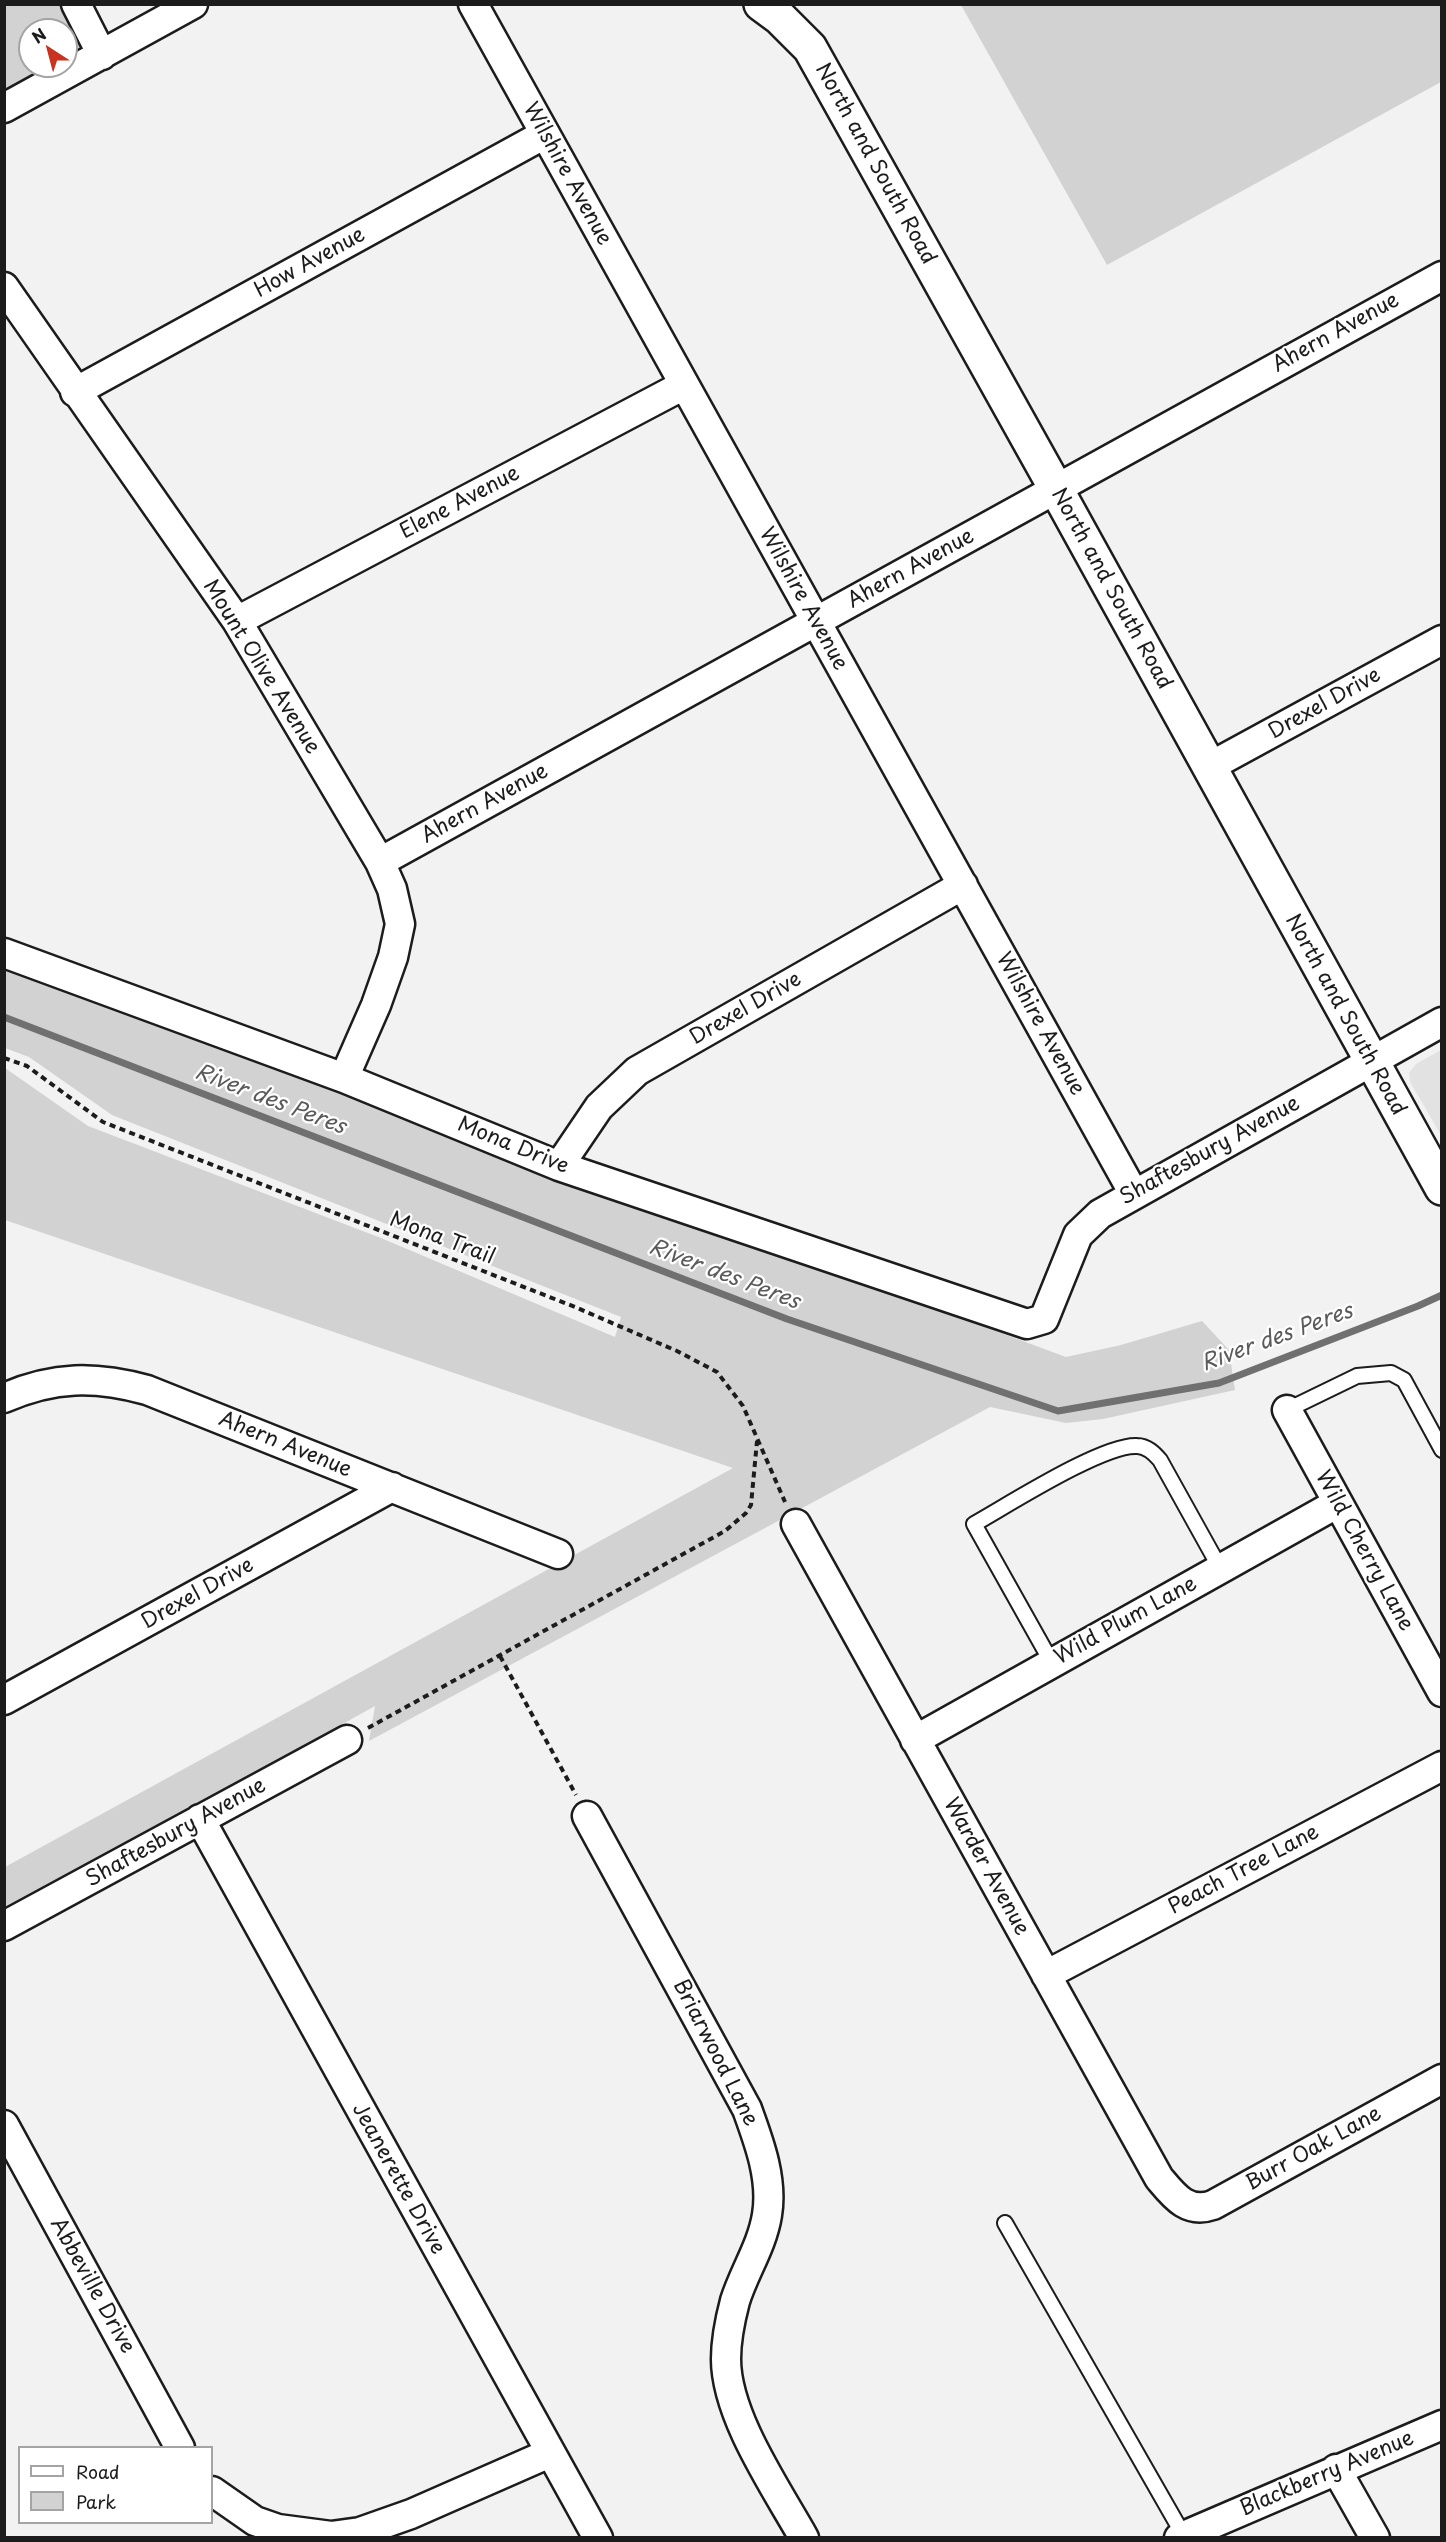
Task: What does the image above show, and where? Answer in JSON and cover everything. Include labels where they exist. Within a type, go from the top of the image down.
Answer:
[{"type":"street","points":[[76,4],[102,55]]},
{"type":"street","points":[[4,108],[193,4]]},
{"type":"street","name":"Wilshire Avenue","points":[[472,4],[1134,1194]]},
{"type":"street","name":"North and South Road","points":[[761,4],[780,18],[810,48],[1442,1188]]},
{"type":"street","name":"How Avenue","points":[[75,392],[545,134]]},
{"type":"street","name":"Ahern Avenue","points":[[380,862],[816,622],[1055,487],[1442,276]]},
{"type":"street","name":"Mount Olive Avenue","points":[[4,287],[75,392],[237,621],[380,862],[392,890],[400,924],[393,957],[376,1005],[344,1078]]},
{"type":"street","name":"Elene Avenue","points":[[237,621],[684,385]]},
{"type":"street","name":"Drexel Drive","points":[[1209,767],[1442,640]]},
{"type":"street","name":"Drexel Drive","points":[[559,1166],[599,1107],[638,1071],[963,885]]},
{"type":"street","name":"Mona Drive","points":[[4,953],[344,1078],[559,1166],[1027,1324]]},
{"type":"street","name":"Shaftesbury Avenue","points":[[1027,1324],[1044,1319],[1078,1235],[1100,1214],[1442,1022]]},
{"type":"street","name":"Ahern Avenue","points":[[4,1398],[40,1384],[79,1379],[119,1383],[147,1390],[558,1554]]},
{"type":"street","name":"Wild Cherry Lane","points":[[1287,1410],[1442,1692]]},
{"type":"street","name":"Drexel Drive","points":[[4,1700],[392,1487]]},
{"type":"street","name":"Wild Plum Lane","points":[[915,1740],[1338,1503]]},
{"type":"street","name":"Warder Avenue","points":[[796,1524],[1159,2178],[1175,2198],[1184,2204]]},
{"type":"street","name":"Shaftesbury Avenue","points":[[4,1926],[347,1740]]},
{"type":"street","name":"Peach Tree Lane","points":[[1046,1975],[1442,1766]]},
{"type":"street","name":"Briarwood Lane","points":[[587,1816],[747,2109],[760,2144],[767,2182],[767,2215],[735,2300],[728,2334],[726,2361],[736,2413],[804,2538]]},
{"type":"street","name":"Jeanerette Drive","points":[[200,1820],[598,2538]]},
{"type":"street","name":"Burr Oak Lane","points":[[1184,2204],[1204,2208],[1213,2205],[1442,2079]]},
{"type":"street","name":"Abbeville Drive","points":[[4,2125],[179,2446]]},
{"type":"street","name":"Blackberry Avenue","points":[[1181,2537],[1442,2425]]},
{"type":"street","points":[[213,2492],[255,2521],[278,2529],[331,2536],[360,2532],[411,2514],[550,2453]]},
{"type":"street","points":[[1336,2469],[1375,2538]]},
{"type":"lane","points":[[1287,1410],[1357,1376],[1391,1373],[1404,1380],[1442,1450]]},
{"type":"lane","points":[[1052,1663],[974,1524],[1100,1455],[1137,1446],[1150,1450],[1160,1460],[1220,1568]]},
{"type":"lane","points":[[1005,2223],[1181,2537]]},
{"type":"path","name":"Mona Trail","points":[[4,1058],[27,1066],[103,1122],[575,1307],[677,1351],[717,1372],[743,1406],[796,1524]]},
{"type":"path","points":[[347,1740],[736,1523],[751,1505],[757,1439]]},
{"type":"path","points":[[500,1656],[587,1816]]},
{"type":"shaded area","points":[[1441,1050],[1441,1135],[1410,1082],[1409,1073],[1416,1064]]},
{"type":"green space","points":[[5,5],[63,5],[70,18],[18,18],[18,78],[26,78],[5,90]]},
{"type":"green space","points":[[961,5],[1441,5],[1441,82],[1107,265]]},
{"type":"green space","points":[[5,964],[1066,1357],[1121,1345],[1202,1321],[1229,1350],[1235,1390],[1103,1419],[1066,1423],[990,1407],[369,1741],[375,1706],[5,1912],[5,1867],[733,1468],[5,1220],[5,1068],[88,1126],[381,1238],[615,1337],[621,1317],[112,1115],[29,1057],[5,1048]]},
{"type":"waterway","name":"River des Peres","points":[[4,1017],[787,1319],[1058,1411],[1219,1383],[1442,1295]]}]
